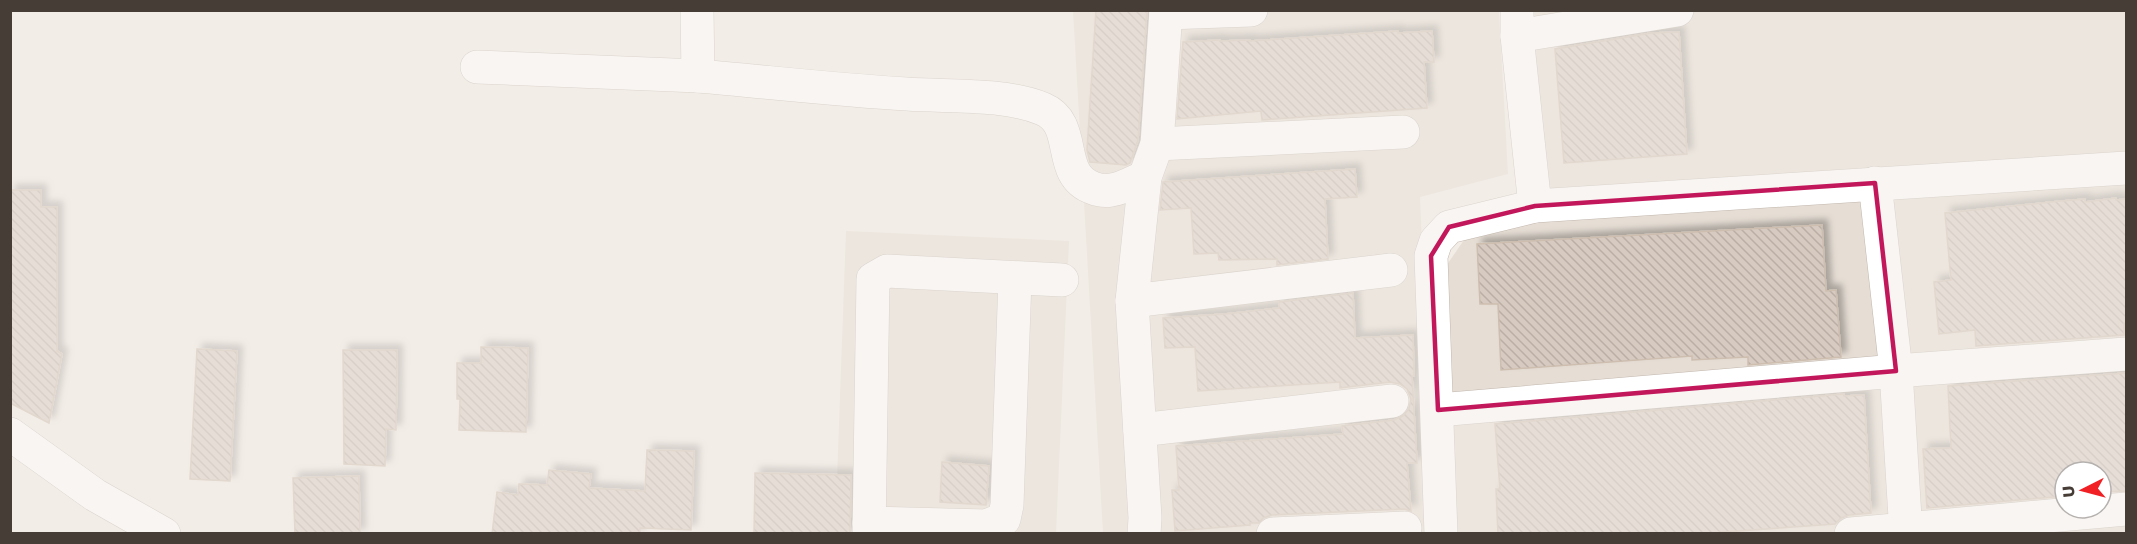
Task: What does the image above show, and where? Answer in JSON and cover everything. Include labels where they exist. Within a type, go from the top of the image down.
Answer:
[{"type":"street","points":[[697,10],[698,76]]},
{"type":"street","points":[[1144,534],[1146,518],[1132,301],[1145,177],[1157,144],[1166,12],[1251,10]]},
{"type":"street","points":[[1535,206],[1517,23],[1677,10]]},
{"type":"street","points":[[477,67],[698,76],[906,94],[1014,100],[1052,112],[1063,128],[1075,176],[1084,185],[1112,190],[1145,177]]},
{"type":"street","points":[[1157,144],[1403,132]]},
{"type":"street","points":[[1441,534],[1431,256],[1436,241],[1449,227],[1535,206],[2127,168]]},
{"type":"street","points":[[1875,183],[1896,371],[1906,531]]},
{"type":"street","points":[[1132,301],[1391,270]]},
{"type":"street","points":[[1015,279],[1007,505],[1004,519],[986,525],[869,529],[873,279],[887,271],[1062,280]]},
{"type":"street","points":[[1438,410],[2127,354]]},
{"type":"street","points":[[1140,430],[1392,401]]},
{"type":"street","points":[[10,434],[95,495],[164,534]]},
{"type":"street","points":[[1851,534],[1906,531],[2127,509]]},
{"type":"street","points":[[1273,534],[1405,528]]},
{"type":"highlighted area","points":[[1875,183],[1896,371],[1438,410],[1431,256],[1449,227],[1535,206]]},
{"type":"shaded area","points":[[1073,11],[1499,11],[1508,174],[1420,197],[1434,533],[1103,533]]},
{"type":"shaded area","points":[[1531,11],[2126,11],[2126,533],[1450,533],[1446,266],[1464,240],[1543,221]]},
{"type":"shaded area","points":[[846,231],[1069,241],[1056,533],[835,534]]},
{"type":"building","points":[[1096,10],[1147,10],[1138,140],[1130,163],[1126,165],[1090,162],[1087,150]]},
{"type":"building","points":[[1398,31],[1398,33],[1432,31],[1434,62],[1424,62],[1427,108],[1262,120],[1261,111],[1177,119],[1183,42],[1250,41]]},
{"type":"building","points":[[1679,32],[1687,154],[1564,163],[1555,49],[1651,33]]},
{"type":"building","points":[[1355,169],[1357,197],[1325,199],[1328,259],[1277,265],[1277,259],[1219,260],[1218,253],[1194,254],[1191,208],[1160,210],[1163,182]]},
{"type":"building","points":[[10,190],[41,190],[41,207],[57,207],[57,351],[62,354],[49,423],[10,403]]},
{"type":"building","points":[[2116,198],[2116,200],[2127,199],[2127,323],[2124,323],[2124,335],[1976,346],[1975,330],[1939,334],[1934,282],[1951,280],[1945,213],[2061,201],[2085,199],[2085,202]]},
{"type":"building","points":[[1822,225],[1826,291],[1836,290],[1841,357],[1748,365],[1748,357],[1692,360],[1692,356],[1501,370],[1498,304],[1480,304],[1477,244]]},
{"type":"building","points":[[1353,293],[1355,338],[1413,335],[1414,376],[1412,376],[1417,463],[1407,463],[1411,511],[1404,509],[1272,515],[1263,518],[1259,523],[1250,523],[1250,525],[1175,531],[1172,490],[1179,490],[1176,446],[1343,434],[1342,426],[1394,420],[1403,416],[1409,409],[1411,399],[1407,389],[1400,384],[1390,382],[1340,388],[1340,382],[1198,391],[1195,347],[1165,348],[1163,318],[1279,308],[1279,302]]},
{"type":"building","points":[[481,347],[528,348],[526,432],[459,430],[460,399],[457,399],[457,363],[481,363]]},
{"type":"building","points":[[197,349],[237,351],[230,481],[190,479]]},
{"type":"building","points":[[343,350],[397,350],[396,430],[386,429],[385,466],[344,464]]},
{"type":"building","points":[[2126,373],[2127,491],[2113,492],[2113,460],[2053,460],[2053,497],[1927,508],[1923,449],[1951,448],[1948,386]]},
{"type":"building","points":[[1844,394],[1844,396],[1864,395],[1871,513],[1849,515],[1841,518],[1835,524],[1697,534],[1498,534],[1496,489],[1500,489],[1495,424]]},
{"type":"building","points":[[647,450],[694,451],[691,530],[640,528],[640,534],[492,534],[497,492],[518,495],[519,484],[547,485],[549,470],[591,474],[589,488],[645,491]]},
{"type":"building","points":[[942,462],[989,466],[986,505],[940,502]]},
{"type":"building","points":[[755,473],[851,475],[850,534],[754,534]]},
{"type":"building","points":[[359,476],[360,534],[295,534],[293,478]]}]
